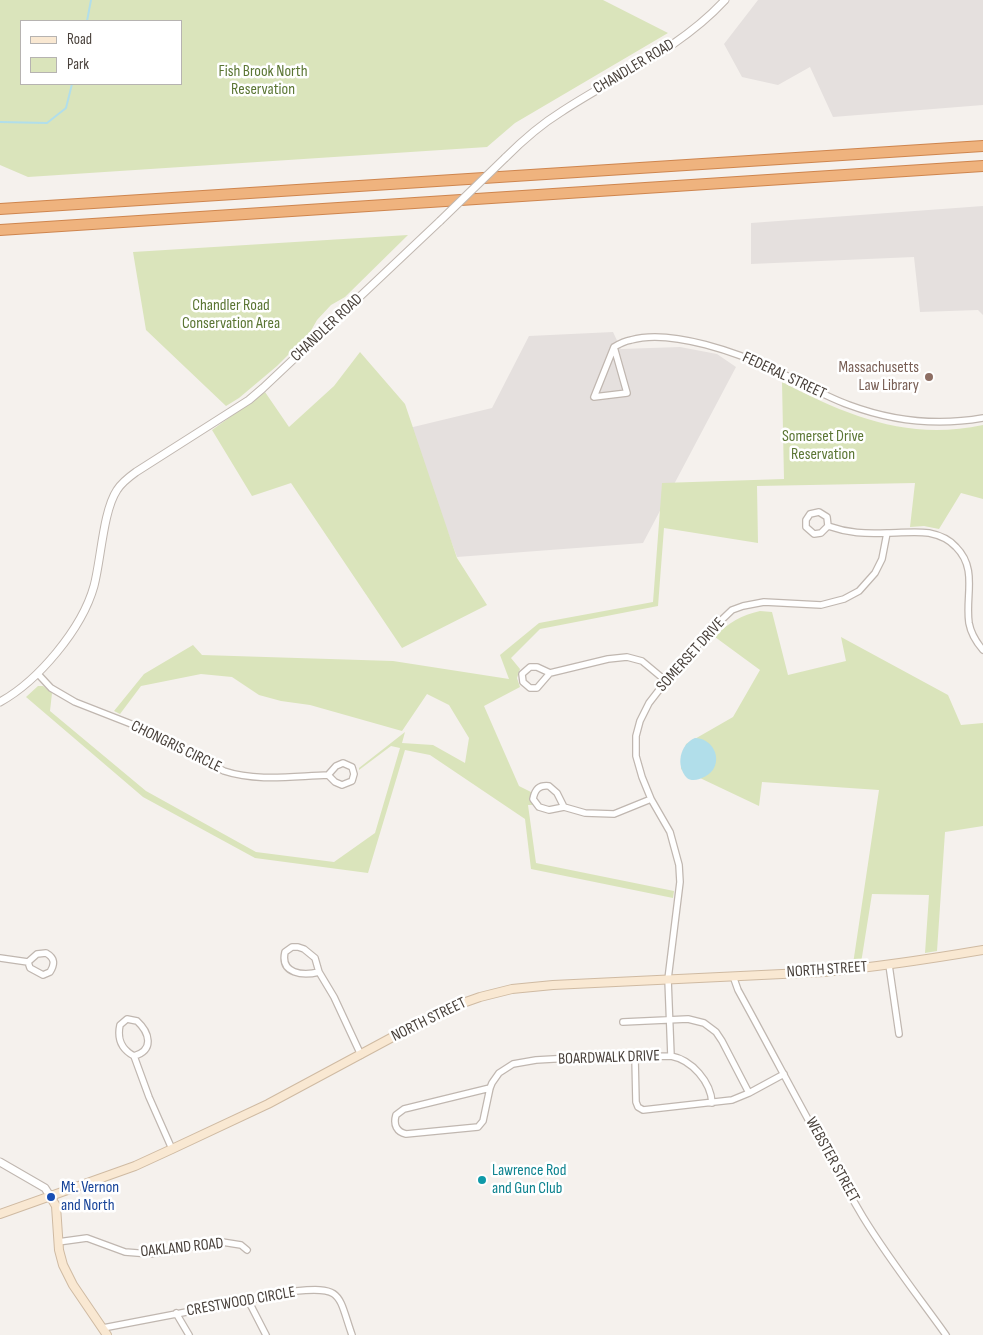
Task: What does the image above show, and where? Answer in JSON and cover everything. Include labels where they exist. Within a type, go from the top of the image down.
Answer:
[{"type":"highway","points":[[0,209],[983,146]]},
{"type":"highway","points":[[0,230],[983,166]]},
{"type":"main road","name":"NORTH STREET","points":[[0,1214],[135,1166],[268,1104],[443,1010],[480,996],[512,989],[553,985],[824,972],[888,965],[983,950]]},
{"type":"main road","points":[[50,1196],[56,1206],[58,1242],[63,1265],[73,1285],[105,1332]]},
{"type":"street","name":"CHANDLER ROAD","points":[[0,702],[27,684],[38,674],[73,628],[86,606],[94,586],[110,503],[120,485],[136,472],[249,400],[505,158],[548,120],[658,55],[698,26],[725,0]]},
{"type":"street","name":"FEDERAL STREET","points":[[614,347],[633,339],[654,338],[688,341],[740,355],[778,371],[831,398],[869,412],[931,422],[983,418]]},
{"type":"street","points":[[614,347],[627,393],[594,397],[597,389],[614,347]]},
{"type":"street","points":[[814,512],[821,512],[828,519],[828,526],[823,532],[814,534],[806,527],[807,518],[814,512]]},
{"type":"street","points":[[828,526],[848,533],[919,532],[935,534],[949,540],[960,551],[970,572],[970,628],[983,650]]},
{"type":"street","name":"SOMERSET DRIVE","points":[[671,1056],[668,979],[680,873],[670,832],[652,800],[642,777],[636,756],[636,736],[640,721],[649,703],[666,681],[718,622],[732,610],[764,602],[829,604],[852,595],[865,585],[875,573],[882,559],[887,533]]},
{"type":"street","points":[[550,673],[537,667],[530,667],[524,672],[522,682],[527,687],[537,688],[550,673],[608,659],[627,657],[642,661],[666,681]]},
{"type":"street","name":"CHONGRIS CIRCLE","points":[[38,674],[51,688],[75,702],[144,729],[224,771],[256,778],[328,775],[336,766],[343,763],[352,767],[354,774],[352,781],[342,785],[335,782],[328,775]]},
{"type":"street","points":[[564,808],[553,788],[544,786],[536,790],[533,799],[539,808],[550,810],[564,808],[585,813],[614,814],[652,800]]},
{"type":"street","points":[[319,972],[303,975],[292,971],[285,961],[285,952],[292,947],[304,949],[315,958],[319,972],[334,997],[361,1055]]},
{"type":"street","points":[[0,958],[28,962],[37,954],[46,953],[52,956],[54,961],[50,972],[43,975],[30,968],[28,962]]},
{"type":"street","points":[[888,965],[899,1034]]},
{"type":"street","name":"WEBSTER STREET","points":[[733,976],[738,990],[864,1217],[896,1266],[946,1335]]},
{"type":"street","points":[[134,1056],[142,1054],[146,1050],[148,1044],[147,1033],[137,1020],[127,1019],[120,1025],[118,1034],[123,1047],[134,1056],[149,1097],[172,1149]]},
{"type":"street","points":[[623,1022],[694,1019],[704,1024],[716,1032],[722,1041],[749,1093]]},
{"type":"street","name":"BOARDWALK DRIVE","points":[[490,1088],[404,1109],[396,1115],[395,1125],[400,1132],[406,1134],[476,1128],[483,1121],[490,1088],[503,1070],[518,1062],[571,1058],[671,1056],[686,1061],[697,1070],[711,1093],[712,1103]]},
{"type":"street","points":[[635,1057],[636,1102],[640,1108],[645,1110],[732,1100],[784,1074]]},
{"type":"street","points":[[0,1162],[45,1188],[50,1196]]},
{"type":"street","name":"OAKLAND ROAD","points":[[58,1242],[87,1238],[125,1252],[150,1254],[222,1242],[241,1245],[247,1250]]},
{"type":"street","name":"CRESTWOOD CIRCLE","points":[[105,1332],[176,1314],[312,1290],[332,1292],[339,1298],[352,1335]]},
{"type":"street","points":[[248,1300],[266,1335]]},
{"type":"street","points":[[176,1314],[189,1335]]},
{"type":"shaded area","points":[[758,0],[983,0],[983,105],[833,117],[810,67],[778,85],[742,77],[724,44]]},
{"type":"shaded area","points":[[983,206],[983,315],[978,310],[920,312],[914,257],[751,264],[751,223]]},
{"type":"shaded area","points":[[613,332],[621,349],[680,347],[717,354],[736,367],[643,543],[457,557],[409,428],[492,408],[529,336]]},
{"type":"green space","name":"Fish Brook North Reservation","points":[[0,0],[603,0],[668,33],[515,123],[487,147],[28,177],[0,165]]},
{"type":"green space","name":"Chandler Road Conservation Area","points":[[408,235],[345,297],[331,305],[317,320],[309,334],[277,366],[239,398],[226,406],[146,330],[133,252]]},
{"type":"green space","points":[[360,352],[405,404],[457,558],[487,605],[402,648],[291,483],[252,496],[212,430],[265,392],[289,427],[334,386]]},
{"type":"green space","name":"Somerset Drive Reservation","points":[[782,382],[855,415],[879,422],[929,430],[983,425],[983,499],[961,493],[939,529],[924,526],[910,527],[915,483],[757,486],[758,543],[664,528],[658,606],[540,629],[511,658],[520,669],[517,678],[520,687],[484,706],[519,786],[531,792],[533,805],[528,805],[536,863],[674,891],[673,898],[531,869],[525,819],[430,755],[405,750],[368,873],[255,858],[143,797],[26,697],[38,686],[43,686],[52,693],[50,711],[146,791],[256,852],[334,862],[375,833],[400,748],[391,746],[359,770],[359,768],[405,732],[402,743],[433,745],[465,763],[469,738],[449,705],[427,694],[402,731],[310,705],[281,701],[259,695],[232,677],[201,674],[141,686],[120,714],[114,711],[144,674],[193,645],[202,655],[393,661],[509,679],[500,655],[539,623],[653,602],[662,483],[784,479]]},
{"type":"green space","points":[[760,611],[772,612],[788,675],[846,661],[841,637],[948,695],[961,725],[983,723],[983,826],[945,832],[937,951],[925,953],[929,895],[872,894],[861,963],[853,964],[879,790],[762,782],[759,806],[681,769],[686,744],[733,717],[760,670],[715,637],[735,620]]},
{"type":"water","points":[[695,738],[705,741],[713,748],[716,763],[709,774],[698,780],[690,780],[683,773],[680,762],[686,745]]},
{"type":"waterway","points":[[87,20],[91,0]]},
{"type":"waterway","points":[[0,122],[47,123],[66,108],[72,85]]},
{"type":"place","name":"Massachusetts Law Library","points":[[929,377]]},
{"type":"place","name":"Lawrence Rod and Gun Club","points":[[482,1180]]},
{"type":"place","name":"Mt. Vernon and North","points":[[51,1197]]}]
